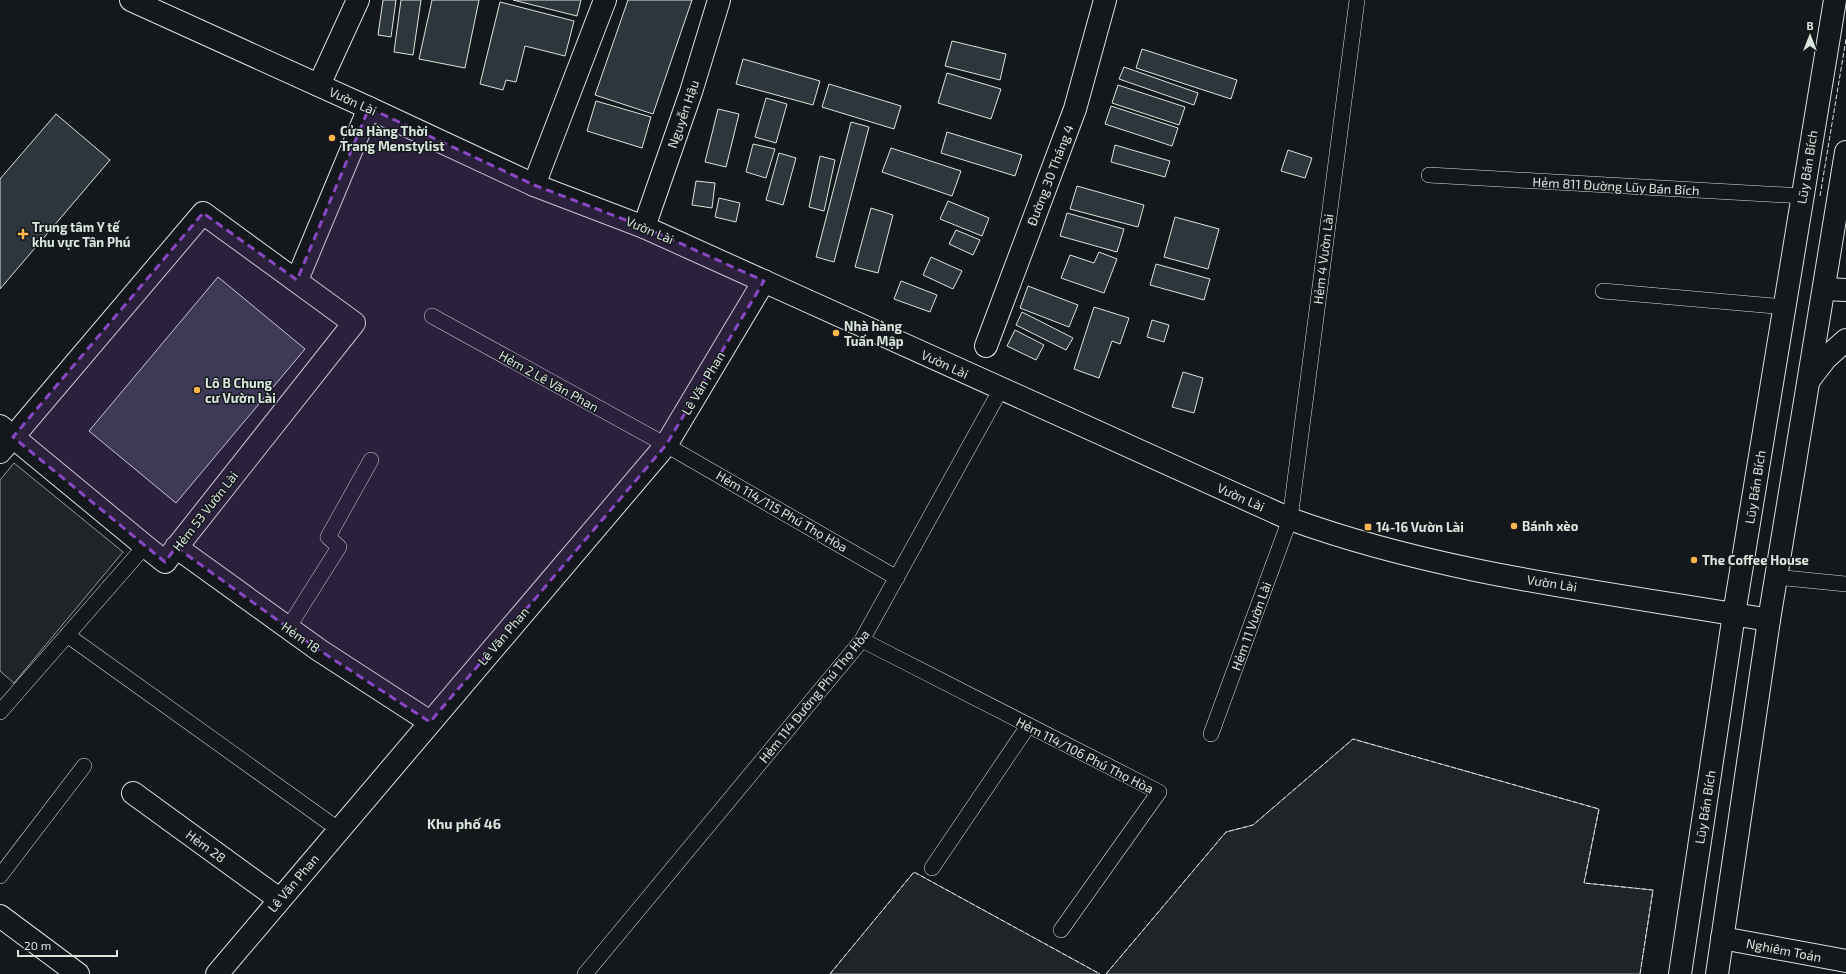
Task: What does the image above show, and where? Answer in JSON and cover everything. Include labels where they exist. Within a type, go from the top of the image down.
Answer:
[{"type":"street","name":"Vườn Lài","points":[[131,0],[151,4],[319,85],[534,185],[644,227],[1290,519],[1340,537],[1454,566],[1769,620]]},
{"type":"street","points":[[319,85],[358,0]]},
{"type":"street","points":[[534,185],[605,0]]},
{"type":"street","name":"Nguyễn Hậu","points":[[644,227],[691,92],[719,0]]},
{"type":"street","name":"Đường 30 Tháng 4","points":[[986,346],[1075,109],[1105,0]]},
{"type":"street","name":"Lũy Bán Bích","points":[[1680,974],[1734,614],[1835,0]]},
{"type":"street","points":[[297,280],[369,108]]},
{"type":"street","points":[[1716,974],[1769,620],[1846,152]]},
{"type":"street","name":"Hẻm 53 Vườn Lài","points":[[4,438],[203,213],[354,322],[165,562],[145,546]]},
{"type":"street","name":"Lê Văn Phan","points":[[217,974],[338,829],[666,445],[764,281]]},
{"type":"street","points":[[1824,288],[1846,290]]},
{"type":"street","points":[[1809,380],[1826,358],[1846,340]]},
{"type":"street","points":[[4,438],[145,546]]},
{"type":"street","name":"Hẻm 18","points":[[176,547],[319,650],[430,722]]},
{"type":"street","name":"Hẻm 28","points":[[133,793],[279,899]]},
{"type":"street","points":[[0,916],[78,974]]},
{"type":"street","name":"Nghiêm Toản","points":[[1722,938],[1846,961]]},
{"type":"lane","name":"Hẻm 4 Vườn Lài","points":[[1290,519],[1357,0]]},
{"type":"lane","name":"Hẻm 811 Đường Lũy Bán Bích","points":[[1429,175],[1803,196]]},
{"type":"lane","points":[[1603,291],[1785,307]]},
{"type":"lane","name":"Hẻm 2 Lê Văn Phan","points":[[432,316],[666,445]]},
{"type":"lane","name":"Hẻm 114 Đường Phú Thọ Hòa","points":[[585,974],[862,640],[1001,389]]},
{"type":"lane","name":"Hẻm 114/115 Phú Thọ Hòa","points":[[666,445],[897,578]]},
{"type":"lane","points":[[288,628],[339,547],[328,537],[371,460]]},
{"type":"lane","name":"Hẻm 11 Vườn Lài","points":[[1211,734],[1290,519]]},
{"type":"lane","points":[[0,712],[145,546]]},
{"type":"lane","points":[[1776,577],[1846,584]]},
{"type":"lane","points":[[67,636],[338,829]]},
{"type":"lane","name":"Hẻm 114/106 Phú Thọ Hòa","points":[[862,640],[1159,792],[1061,930]]},
{"type":"lane","points":[[932,868],[1028,726]]},
{"type":"lane","points":[[0,876],[84,766]]},
{"type":"highlighted area","points":[[369,108],[534,185],[644,227],[764,281],[666,445],[430,722],[319,650],[176,547],[165,562],[13,437],[203,213],[297,280]]},
{"type":"shaded area","points":[[14,463],[123,552],[14,683],[0,671],[0,480]]},
{"type":"shaded area","points":[[1353,739],[1599,809],[1584,883],[1653,890],[1640,974],[1106,974],[1226,832],[1253,825]]},
{"type":"shaded area","points":[[914,872],[1100,974],[830,974]]},
{"type":"building","points":[[383,0],[396,0],[391,37],[378,35]]},
{"type":"building","points":[[401,0],[421,0],[413,55],[394,52]]},
{"type":"building","points":[[432,0],[479,0],[465,68],[419,59]]},
{"type":"building","points":[[513,0],[581,0],[577,16]]},
{"type":"building","points":[[628,0],[692,0],[653,114],[595,95]]},
{"type":"building","points":[[500,2],[574,21],[565,56],[525,46],[516,82],[506,80],[503,90],[480,84]]},
{"type":"building","points":[[952,41],[1006,54],[1000,80],[945,66]]},
{"type":"building","points":[[1142,49],[1237,80],[1231,99],[1136,68]]},
{"type":"building","points":[[743,59],[820,81],[813,105],[736,84]]},
{"type":"building","points":[[1124,67],[1198,93],[1194,105],[1119,79]]},
{"type":"building","points":[[947,73],[1001,89],[991,119],[938,103]]},
{"type":"building","points":[[829,84],[901,106],[894,129],[822,107]]},
{"type":"building","points":[[1118,85],[1185,107],[1179,125],[1112,103]]},
{"type":"building","points":[[766,98],[787,104],[776,143],[755,137]]},
{"type":"building","points":[[596,101],[651,117],[642,148],[587,131]]},
{"type":"building","points":[[1111,106],[1178,128],[1172,146],[1105,124]]},
{"type":"building","points":[[718,109],[739,114],[726,167],[705,162]]},
{"type":"building","name":"Trung tâm Y tế khu vực Tân Phú","points":[[56,114],[110,160],[0,289],[0,179]]},
{"type":"building","points":[[851,122],[869,127],[834,262],[816,257]]},
{"type":"building","points":[[947,132],[1022,155],[1015,176],[941,153]]},
{"type":"building","points":[[753,144],[775,149],[766,178],[746,172]]},
{"type":"building","points":[[1115,145],[1170,161],[1165,177],[1111,162]]},
{"type":"building","points":[[891,148],[961,171],[952,196],[882,172]]},
{"type":"building","points":[[1288,150],[1312,158],[1305,178],[1281,171]]},
{"type":"building","points":[[779,153],[796,158],[783,205],[766,200]]},
{"type":"building","points":[[820,156],[835,160],[824,211],[809,207]]},
{"type":"building","points":[[696,181],[715,183],[712,208],[692,205]]},
{"type":"building","points":[[1077,186],[1144,205],[1138,227],[1070,209]]},
{"type":"building","points":[[719,198],[740,203],[736,222],[715,217]]},
{"type":"building","points":[[948,201],[989,218],[982,236],[940,219]]},
{"type":"building","points":[[871,208],[893,215],[878,273],[855,267]]},
{"type":"building","points":[[1067,213],[1124,229],[1117,252],[1060,236]]},
{"type":"building","points":[[1175,217],[1219,229],[1208,269],[1164,257]]},
{"type":"building","points":[[956,230],[980,240],[973,255],[949,244]]},
{"type":"building","points":[[1099,252],[1117,259],[1104,293],[1061,278],[1070,255],[1094,263]]},
{"type":"building","points":[[931,257],[962,271],[953,289],[923,275]]},
{"type":"building","points":[[1156,264],[1210,279],[1204,300],[1150,285]]},
{"type":"building","name":"Lô B Chung cư Vườn Lài","points":[[218,277],[305,349],[176,503],[89,431]]},
{"type":"building","points":[[901,281],[937,295],[930,312],[894,299]]},
{"type":"building","points":[[1028,286],[1078,305],[1069,327],[1020,308]]},
{"type":"building","points":[[1094,307],[1129,318],[1120,344],[1112,341],[1099,378],[1074,369]]},
{"type":"building","points":[[1022,312],[1073,338],[1066,350],[1016,325]]},
{"type":"building","points":[[1152,320],[1169,325],[1164,342],[1147,337]]},
{"type":"building","points":[[1015,330],[1044,345],[1036,360],[1007,346]]},
{"type":"building","points":[[1183,372],[1203,378],[1194,413],[1172,407]]},
{"type":"fence","points":[[1820,196],[1846,39]]},
{"type":"fence","points":[[1106,974],[1226,832],[1253,825],[1353,739],[1599,809],[1584,883],[1653,890],[1640,974]]},
{"type":"fence","points":[[830,974],[914,872],[1100,974]]},
{"type":"place","name":"Cửa Hàng Thời Trang Menstylist","points":[[332,138]]},
{"type":"place","name":"Trung tâm Y tế khu vực Tân Phú","points":[[23,234]]},
{"type":"place","name":"Nhà hàng Tuấn Mập","points":[[836,333]]},
{"type":"place","name":"Lô B Chung cư Vườn Lài","points":[[197,390]]},
{"type":"place","name":"Bánh xèo","points":[[1514,526]]},
{"type":"place","name":"14-16 Vườn Lài","points":[[1368,527]]},
{"type":"place","name":"The Coffee House","points":[[1694,560]]},
{"type":"district","name":"Khu phố 46","points":[[464,823]]}]
